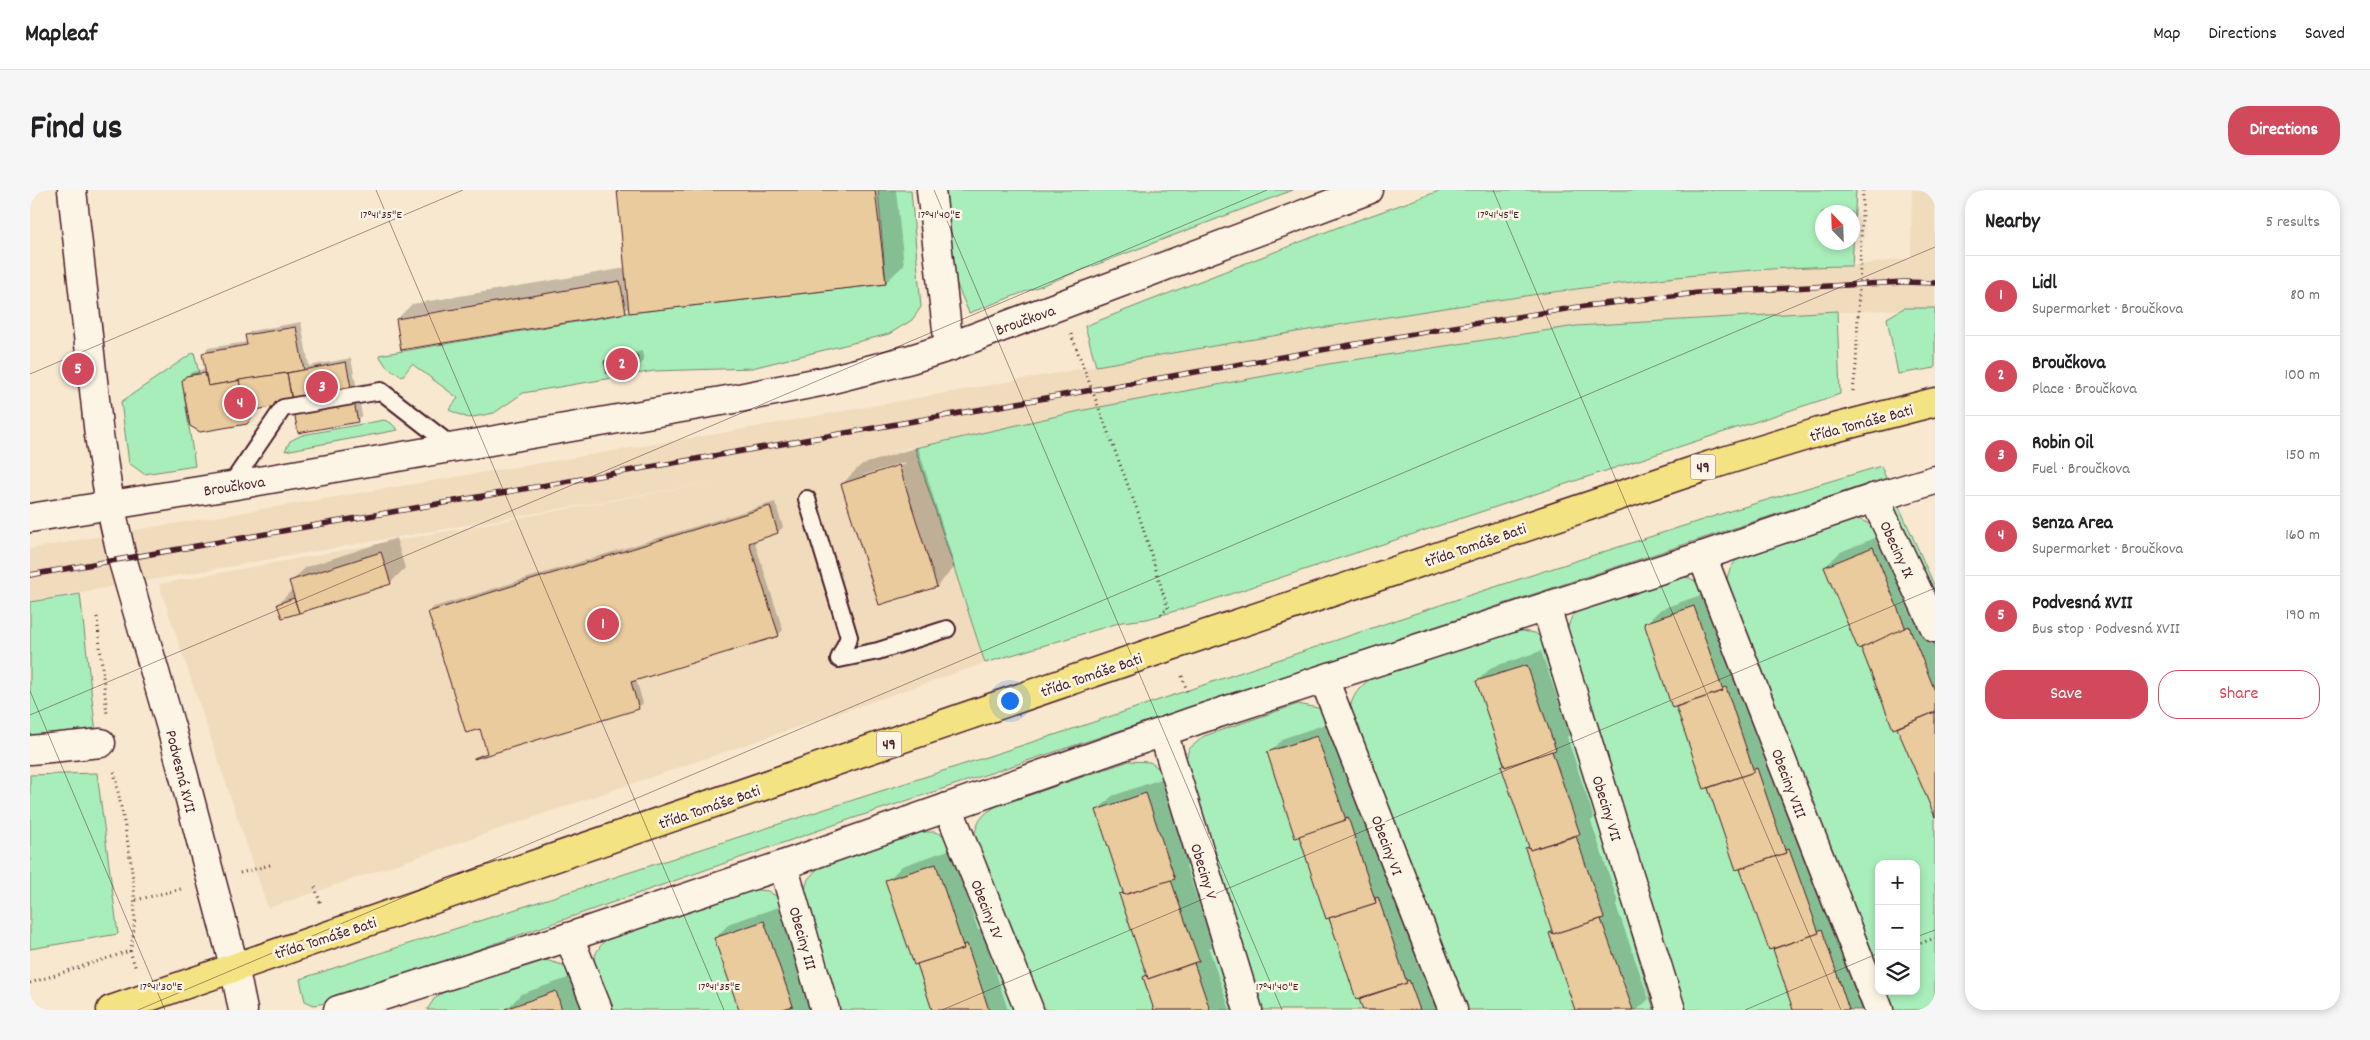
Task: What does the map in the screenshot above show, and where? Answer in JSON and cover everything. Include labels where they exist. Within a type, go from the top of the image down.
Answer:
[{"type":"main road","name":"třída Tomáše Bati","points":[[111,1010],[234,966],[331,936],[1171,646],[1711,465],[1859,422],[1929,404]]},
{"type":"street","name":"Podvesná XVII","points":[[72,190],[99,435],[110,504],[122,558],[172,731],[234,966],[243,1010]]},
{"type":"street","points":[[931,190],[949,347]]},
{"type":"street","name":"Broučkova","points":[[30,518],[453,448],[787,389],[911,359],[1060,306],[1368,190]]},
{"type":"street","points":[[338,1010],[406,1000],[569,937],[783,865],[1197,720],[1702,556],[1874,498],[1935,480]]},
{"type":"street","name":"Obeciny IX","points":[[1874,498],[1935,628]]},
{"type":"street","name":"Obeciny VIII","points":[[1702,556],[1879,1010]]},
{"type":"street","name":"Obeciny VII","points":[[1546,606],[1671,1010]]},
{"type":"street","name":"Obeciny VI","points":[[1324,679],[1452,1010]]},
{"type":"street","name":"Obeciny V","points":[[1163,732],[1248,1010]]},
{"type":"street","points":[[30,750],[107,742]]},
{"type":"street","name":"Obeciny IV","points":[[948,807],[1029,1010]]},
{"type":"street","name":"Obeciny III","points":[[783,865],[824,1010]]},
{"type":"street","points":[[569,937],[598,1010]]},
{"type":"lane","points":[[230,486],[283,408],[381,391],[453,448]]},
{"type":"lane","points":[[807,498],[849,637],[839,659],[878,651],[947,629]]},
{"type":"path","points":[[1859,422],[1852,387],[1856,366],[1863,190]]},
{"type":"path","points":[[1060,306],[1138,512],[1168,609],[1161,613],[1197,720]]},
{"type":"path","points":[[30,983],[130,951],[133,940],[136,900],[107,742],[97,617]]},
{"type":"path","points":[[1920,944],[1935,938]]},
{"type":"shaded area","points":[[1912,190],[1935,190],[1935,308],[1700,318],[1588,331],[879,453],[915,448],[985,663],[268,908],[159,584],[714,482],[30,601],[30,549],[716,434],[1096,366],[1443,308],[1684,275],[1797,267],[1852,266],[1911,258]]},
{"type":"green space","points":[[878,190],[911,190],[921,307],[912,320],[889,334],[752,368],[654,371],[523,393],[494,413],[468,418],[449,410],[458,398],[412,364],[402,377],[386,366],[379,355],[629,313],[886,284]]},
{"type":"green space","points":[[944,190],[1293,190],[969,313],[955,280]]},
{"type":"green space","points":[[1442,190],[1856,190],[1855,205],[1815,205],[1815,250],[1853,250],[1852,266],[1734,272],[1578,289],[1373,319],[1096,366],[1085,326],[1336,228]]},
{"type":"green space","points":[[1904,308],[1935,308],[1935,368],[1898,374],[1887,318]]},
{"type":"green space","points":[[1837,311],[1840,394],[1200,604],[1147,619],[1122,622],[985,663],[915,448],[1084,410],[1334,363],[1576,326]]},
{"type":"green space","points":[[194,352],[199,373],[186,376],[182,381],[195,466],[144,474],[129,463],[121,402]]},
{"type":"green space","points":[[384,420],[391,423],[398,430],[285,451],[290,441],[302,435]]},
{"type":"green space","points":[[1881,466],[1886,478],[851,819],[325,1003],[314,1005],[305,1001],[300,979],[1082,726],[1467,596],[1730,511]]},
{"type":"green space","points":[[1897,502],[1935,587],[1935,608],[1893,508]]},
{"type":"green space","points":[[1856,518],[1874,526],[1888,541],[1935,644],[1935,1010],[1889,1010],[1883,995],[1920,995],[1920,860],[1875,860],[1875,973],[1726,584],[1732,566],[1745,552]]},
{"type":"green space","points":[[1674,576],[1690,578],[1701,585],[1869,1010],[1682,1010],[1566,632],[1572,616],[1584,606]]},
{"type":"green space","points":[[80,594],[96,733],[30,738],[30,602]]},
{"type":"green space","points":[[1516,630],[1535,633],[1545,641],[1654,1010],[1461,1010],[1349,711],[1357,692],[1371,679]]},
{"type":"green space","points":[[1298,704],[1318,708],[1327,717],[1444,1010],[1254,1010],[1185,762],[1189,749],[1204,736]]},
{"type":"green space","points":[[1129,761],[1150,762],[1165,773],[1238,1010],[1035,1010],[974,838],[980,820],[995,807]]},
{"type":"green space","points":[[97,773],[118,934],[30,949],[30,775]]},
{"type":"green space","points":[[920,832],[935,832],[946,836],[1019,1010],[834,1010],[804,893],[808,879],[820,866]]},
{"type":"green space","points":[[750,889],[768,891],[779,898],[818,1010],[606,1010],[595,981],[593,964],[600,947],[608,937]]},
{"type":"green space","points":[[542,959],[566,966],[590,1010],[427,1010],[434,999],[442,993]]},
{"type":"building","points":[[617,190],[875,190],[886,284],[629,313]]},
{"type":"building","points":[[620,281],[626,313],[401,350],[396,319]]},
{"type":"building","points":[[296,327],[304,370],[208,386],[202,353],[247,345],[245,335]]},
{"type":"building","points":[[637,355],[639,368],[607,374],[604,361]]},
{"type":"building","points":[[346,362],[358,422],[298,433],[287,373]]},
{"type":"building","points":[[205,373],[208,386],[248,379],[254,414],[247,424],[200,432],[190,426],[182,381],[186,376]]},
{"type":"building","points":[[287,373],[292,403],[245,412],[239,380]]},
{"type":"building","points":[[899,465],[937,587],[879,605],[841,484]]},
{"type":"building","points":[[770,506],[778,533],[749,543],[779,636],[631,682],[639,709],[474,759],[487,753],[480,729],[466,733],[428,612]]},
{"type":"building","points":[[1873,547],[1906,629],[1858,649],[1824,567]]},
{"type":"building","points":[[381,552],[391,584],[299,613],[289,581]]},
{"type":"building","points":[[294,598],[299,613],[282,618],[277,604]]},
{"type":"building","points":[[1694,606],[1723,691],[1672,708],[1644,623]]},
{"type":"building","points":[[1909,626],[1935,691],[1935,712],[1893,729],[1861,648]]},
{"type":"building","points":[[1527,665],[1556,750],[1505,767],[1476,681]]},
{"type":"building","points":[[1726,687],[1754,772],[1704,789],[1676,707],[1723,691],[1722,688]]},
{"type":"building","points":[[1935,712],[1935,817],[1897,728]]},
{"type":"building","points":[[1317,736],[1346,820],[1295,838],[1267,752]]},
{"type":"building","points":[[1552,751],[1580,834],[1530,850],[1501,766],[1504,765],[1505,767]]},
{"type":"building","points":[[1757,768],[1786,853],[1736,870],[1708,788],[1754,772],[1754,769]]},
{"type":"building","points":[[1146,793],[1175,879],[1124,895],[1096,810]]},
{"type":"building","points":[[1348,817],[1376,903],[1326,919],[1299,836],[1346,820],[1345,818]]},
{"type":"building","points":[[1576,836],[1604,918],[1553,934],[1525,848],[1529,847],[1530,850]]},
{"type":"building","points":[[1789,849],[1819,933],[1769,950],[1740,869],[1786,853],[1785,850]]},
{"type":"building","points":[[936,864],[964,949],[914,965],[885,880]]},
{"type":"building","points":[[1171,880],[1199,961],[1148,979],[1119,894],[1123,893],[1124,895]]},
{"type":"building","points":[[1378,897],[1407,983],[1356,999],[1329,918],[1376,903],[1375,898]]},
{"type":"building","points":[[1601,919],[1633,1010],[1575,1010],[1549,933],[1552,932],[1553,934]]},
{"type":"building","points":[[764,921],[793,1006],[780,1010],[739,1010],[714,938]]},
{"type":"building","points":[[1822,929],[1849,1010],[1793,1010],[1773,949],[1819,933],[1818,931]]},
{"type":"building","points":[[967,944],[989,1010],[932,1010],[917,964],[964,949],[963,945]]},
{"type":"building","points":[[1194,963],[1210,1010],[1154,1010],[1143,977],[1147,975],[1148,979]]},
{"type":"building","points":[[1409,980],[1420,1010],[1363,1010],[1359,999],[1407,983],[1406,981]]},
{"type":"building","points":[[556,991],[562,1010],[505,1010],[505,1009]]},
{"type":"railway","points":[[30,575],[1448,328],[1585,306],[1698,293],[1904,282],[1935,283]]},
{"type":"place","name":"Broučkova","points":[[622,364]]},
{"type":"place","name":"Podvesná XVII","points":[[78,369]]},
{"type":"place","name":"Robin Oil","points":[[322,387]]},
{"type":"place","name":"Senza Area","points":[[240,403]]},
{"type":"place","name":"Lidl","points":[[603,624]]}]
